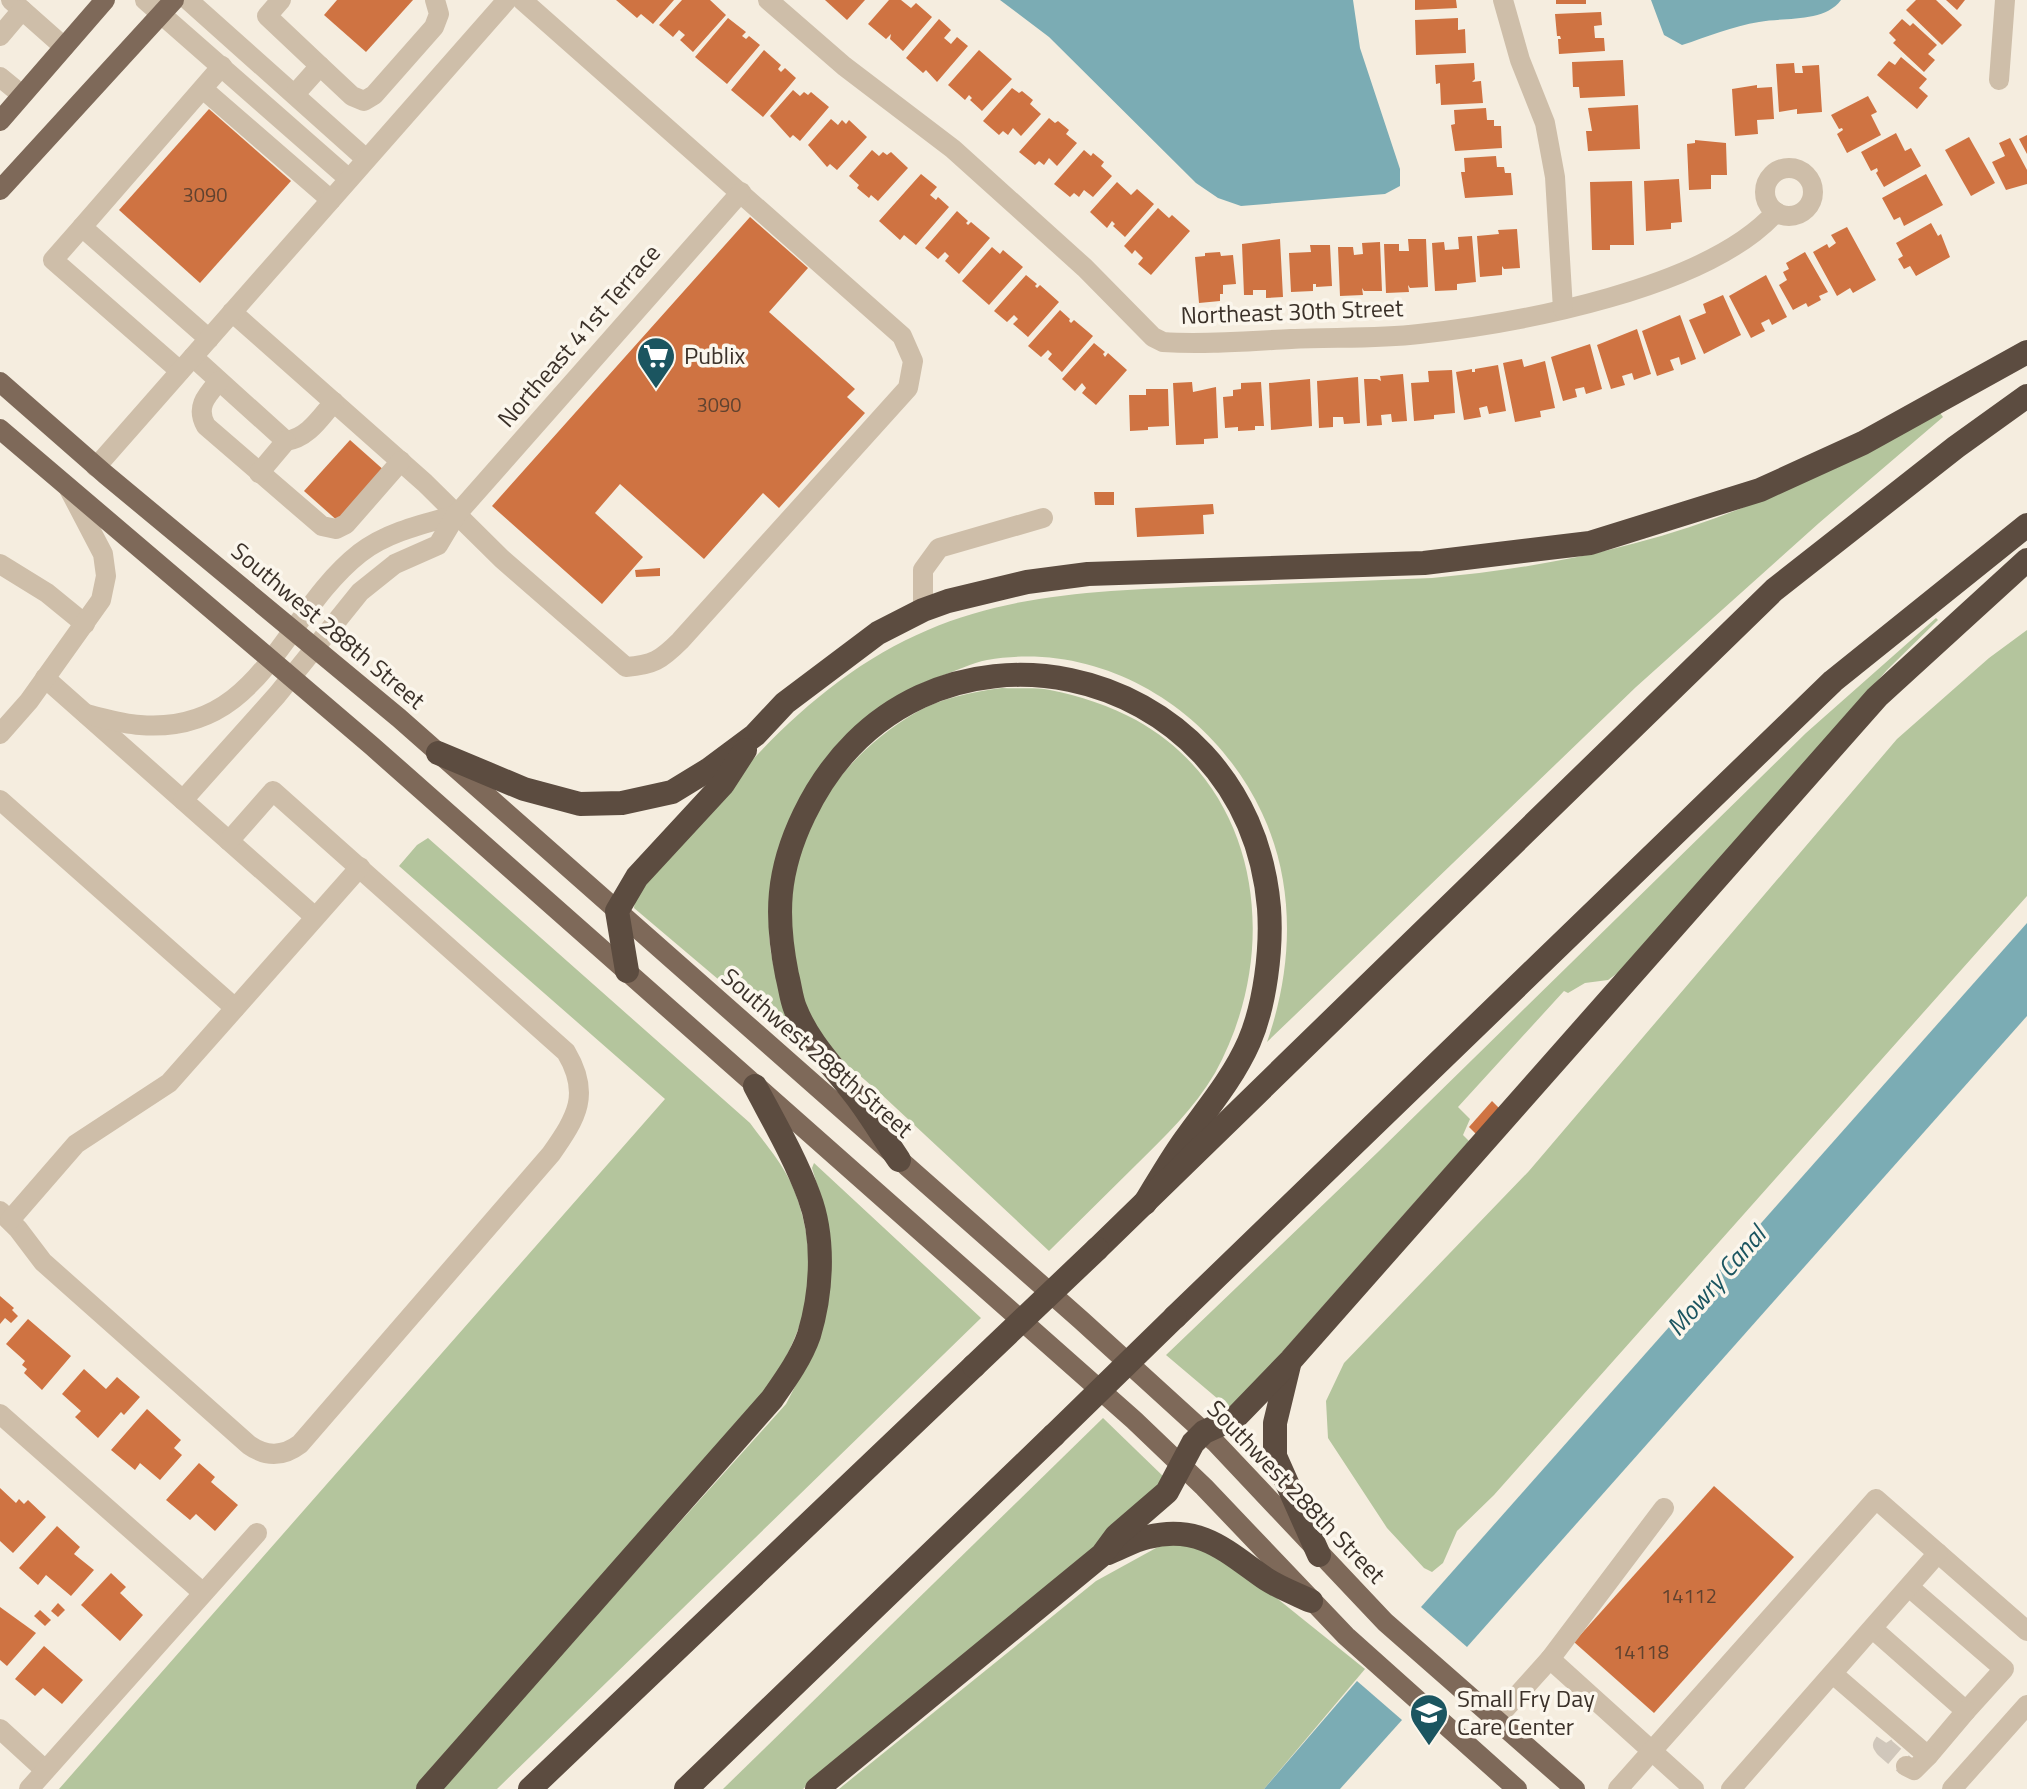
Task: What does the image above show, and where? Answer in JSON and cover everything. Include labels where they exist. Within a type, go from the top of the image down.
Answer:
[{"type":"highway","points":[[627,971],[617,911],[637,877],[723,784],[755,735],[785,703],[878,633],[923,610],[1027,582],[1088,574],[1424,563],[1590,543],[1760,490],[1863,443],[2027,352]]},
{"type":"highway","points":[[530,1789],[1145,1203],[1774,590],[1956,447],[2027,396]]},
{"type":"highway","points":[[686,1789],[1833,681],[2027,525]]},
{"type":"highway","points":[[817,1789],[1102,1555],[1116,1536],[1167,1492],[1193,1443],[1204,1432],[1235,1418],[1291,1360],[1877,697],[2027,560]]},
{"type":"highway","points":[[899,1160],[859,1101],[819,1052],[794,1006],[779,924],[784,867],[798,828],[816,790],[837,761],[862,735],[917,698],[949,686],[1009,674],[1087,682],[1123,695],[1160,715],[1193,742],[1219,772],[1244,812],[1259,850],[1267,887],[1271,934],[1268,969],[1250,1041],[1222,1091],[1187,1136],[1145,1203]]},
{"type":"highway","points":[[438,753],[536,793],[580,804],[622,803],[672,792],[755,735]]},
{"type":"highway","points":[[428,1789],[772,1399],[793,1370],[808,1336],[815,1305],[820,1270],[817,1229],[811,1199],[755,1086]]},
{"type":"highway","points":[[1291,1360],[1275,1423],[1275,1456],[1319,1555]]},
{"type":"highway","points":[[1102,1555],[1148,1537],[1178,1534],[1196,1537],[1220,1545],[1267,1579],[1311,1601]]},
{"type":"main road","points":[[0,121],[105,0]]},
{"type":"main road","points":[[0,190],[168,6]]},
{"type":"main road","name":"Southwest 288th Street","points":[[0,382],[96,467],[438,753],[1204,1432],[1385,1622],[1575,1789]]},
{"type":"main road","points":[[0,429],[627,971],[1181,1464],[1358,1648],[1517,1789]]},
{"type":"street","points":[[145,0],[168,6],[222,66],[349,179]]},
{"type":"street","points":[[188,0],[366,159]]},
{"type":"street","points":[[281,0],[267,16],[352,96],[364,101],[374,95],[434,27],[439,14],[435,0]]},
{"type":"street","points":[[96,467],[507,0]]},
{"type":"street","points":[[232,312],[401,461],[456,515],[626,667],[662,660],[680,641],[908,388],[913,361],[902,336],[522,0]]},
{"type":"street","name":"Northeast 30th Street","points":[[768,0],[844,66],[953,149],[1085,268],[1153,337],[1163,342],[1417,334],[1521,319],[1618,295],[1689,269],[1747,238],[1776,212]]},
{"type":"street","points":[[1503,0],[1520,60],[1545,123],[1555,177],[1563,309]]},
{"type":"street","points":[[1999,80],[2005,0]]},
{"type":"street","points":[[0,36],[17,5],[64,47]]},
{"type":"street","points":[[222,66],[53,260],[187,364],[219,381],[286,441]]},
{"type":"street","points":[[295,94],[320,66]]},
{"type":"street","points":[[0,77],[22,95]]},
{"type":"street","points":[[383,85],[410,110]]},
{"type":"street","points":[[203,89],[331,200]]},
{"type":"street","name":"Northeast 41st Terrace","points":[[183,800],[371,582],[395,564],[438,545],[456,515],[741,192]]},
{"type":"street","points":[[82,227],[209,339]]},
{"type":"street","points":[[219,381],[202,403],[202,420],[211,432],[322,526],[336,529],[346,524],[401,461]]},
{"type":"street","points":[[259,473],[286,441],[297,439],[310,429],[334,402]]},
{"type":"street","points":[[0,734],[101,600],[106,576],[103,554],[69,489]]},
{"type":"street","points":[[86,714],[136,725],[162,725],[191,720],[216,711],[239,697],[333,581],[364,550],[402,531],[456,515]]},
{"type":"street","points":[[923,610],[923,570],[939,548],[1043,518]]},
{"type":"street","points":[[0,564],[57,600],[85,624]]},
{"type":"street","points":[[45,678],[315,917]]},
{"type":"street","points":[[229,841],[273,791],[360,867],[566,1052],[581,1087],[575,1118],[551,1154],[300,1444],[279,1455],[257,1451],[249,1445],[43,1262],[5,1215],[76,1144],[169,1083],[360,867]]},
{"type":"street","points":[[0,800],[235,1008]]},
{"type":"street","points":[[0,1414],[202,1592]]},
{"type":"street","points":[[1618,1789],[1876,1499],[2027,1631]]},
{"type":"street","points":[[1496,1719],[1550,1659],[1664,1508]]},
{"type":"street","points":[[29,1789],[257,1533]]},
{"type":"street","points":[[1731,1789],[1938,1553]]},
{"type":"street","points":[[1906,1766],[1914,1770],[2004,1669],[1909,1587]]},
{"type":"street","points":[[1873,1629],[1966,1711]]},
{"type":"street","points":[[1550,1659],[1694,1789]]},
{"type":"street","points":[[1833,1674],[1890,1734],[1928,1756]]},
{"type":"street","points":[[1952,1789],[2027,1705]]},
{"type":"street","points":[[0,1729],[45,1770]]},
{"type":"green space","points":[[1938,410],[1943,417],[1636,687],[1267,1042],[1282,985],[1287,927],[1281,869],[1262,813],[1241,776],[1215,743],[1184,714],[1150,690],[1112,672],[1072,661],[1030,657],[987,660],[911,689],[859,723],[818,770],[789,826],[770,901],[772,959],[802,1050],[634,908],[635,900],[648,878],[738,775],[786,726],[838,682],[882,653],[927,630],[972,614],[1064,596],[1161,588],[1432,578],[1568,559],[1657,537],[1744,507],[1825,471]]},
{"type":"green space","points":[[1936,618],[1938,620],[1887,670],[1623,969],[1608,980],[1585,983],[1568,993],[1564,991],[1458,1107],[1470,1119],[1463,1135],[1469,1141],[1231,1410],[1166,1355],[1806,733]]},
{"type":"green space","points":[[2027,630],[2027,896],[1494,1495],[1457,1531],[1443,1563],[1432,1572],[1424,1568],[1387,1528],[1328,1438],[1326,1401],[1344,1363],[1529,1171],[1897,739],[1989,658]]},
{"type":"green space","points":[[1002,688],[1044,689],[1094,702],[1136,720],[1179,751],[1212,788],[1235,832],[1248,878],[1253,928],[1248,978],[1236,1027],[1207,1086],[1168,1133],[1049,1251],[825,1042],[806,1007],[793,956],[790,918],[793,882],[815,815],[834,785],[857,758],[884,734],[915,713],[957,696]]},
{"type":"green space","points":[[428,838],[750,1123],[771,1150],[795,1192],[807,1238],[809,1286],[798,1331],[774,1380],[416,1789],[59,1789],[665,1099],[399,866],[417,845]]},
{"type":"green space","points":[[814,1163],[981,1318],[497,1789],[440,1789],[786,1404],[818,1342],[819,1191],[812,1168]]},
{"type":"green space","points":[[1103,1418],[1166,1479],[1162,1492],[803,1789],[723,1789]]},
{"type":"green space","points":[[1176,1541],[1199,1546],[1244,1572],[1365,1669],[1264,1789],[839,1789],[1096,1581],[1156,1548]]},
{"type":"water","points":[[1000,0],[1353,0],[1360,48],[1400,169],[1400,186],[1385,194],[1241,206],[1218,198],[1196,183],[1049,37]]},
{"type":"water","points":[[1651,0],[1841,0],[1834,7],[1814,16],[1749,24],[1682,45],[1664,35]]},
{"type":"water","name":"Mowry Canal","points":[[2027,923],[2027,1016],[1467,1647],[1421,1607]]},
{"type":"water","points":[[1357,1681],[1402,1720],[1340,1789],[1264,1789]]},
{"type":"building","points":[[337,0],[413,0],[366,52],[324,15]]},
{"type":"building","points":[[616,0],[674,0],[653,24],[641,14],[637,18]]},
{"type":"building","points":[[682,0],[710,0],[726,15],[693,52],[680,40],[685,35],[679,30],[673,37],[659,25]]},
{"type":"building","points":[[825,0],[865,0],[847,20]]},
{"type":"building","points":[[889,0],[901,0],[911,8],[916,3],[932,17],[903,51],[890,39],[891,34],[886,39],[868,24]]},
{"type":"building","points":[[1415,0],[1456,0],[1457,8],[1415,10]]},
{"type":"building","points":[[1556,0],[1586,0],[1586,4],[1556,4]]},
{"type":"building","points":[[1916,0],[1936,0],[1962,25],[1942,45],[1906,10]]},
{"type":"building","points":[[1946,0],[1965,0],[1957,10]]},
{"type":"building","points":[[1601,12],[1602,25],[1594,26],[1595,38],[1604,38],[1605,51],[1559,54],[1558,39],[1561,39],[1557,36],[1555,14]]},
{"type":"building","points":[[728,18],[746,32],[742,36],[746,39],[749,36],[760,45],[727,84],[695,57]]},
{"type":"building","points":[[1458,18],[1458,30],[1465,29],[1466,53],[1416,55],[1415,20]]},
{"type":"building","points":[[939,19],[951,30],[944,38],[951,44],[957,37],[968,46],[937,82],[926,70],[923,73],[906,58]]},
{"type":"building","points":[[1902,19],[1910,26],[1913,23],[1937,45],[1928,54],[1935,60],[1924,72],[1893,43],[1896,40],[1889,33]]},
{"type":"building","points":[[764,50],[781,65],[778,69],[781,72],[785,68],[796,78],[763,117],[731,90]]},
{"type":"building","points":[[979,50],[1012,79],[982,111],[969,95],[965,100],[948,85]]},
{"type":"building","points":[[1901,57],[1927,79],[1919,88],[1928,96],[1917,109],[1877,75],[1889,61],[1895,65]]},
{"type":"building","points":[[1623,60],[1625,96],[1580,98],[1579,87],[1573,87],[1572,62]]},
{"type":"building","points":[[1474,63],[1475,79],[1472,82],[1481,81],[1483,103],[1441,105],[1435,65]]},
{"type":"building","points":[[1794,63],[1795,73],[1803,73],[1802,66],[1819,65],[1822,112],[1797,114],[1797,109],[1779,112],[1776,64]]},
{"type":"building","points":[[1757,85],[1757,88],[1772,87],[1774,119],[1757,120],[1758,134],[1735,136],[1732,89]]},
{"type":"building","points":[[1012,88],[1033,100],[1030,104],[1041,114],[1021,136],[1013,128],[1008,135],[1003,131],[999,135],[983,121]]},
{"type":"building","points":[[793,90],[800,96],[811,92],[829,107],[800,141],[793,135],[790,138],[770,116]]},
{"type":"building","points":[[1868,96],[1877,112],[1871,115],[1881,135],[1847,153],[1837,134],[1843,130],[1839,129],[1831,115]]},
{"type":"building","points":[[1638,105],[1640,149],[1588,151],[1586,131],[1592,131],[1588,108]]},
{"type":"building","points":[[1486,108],[1487,120],[1494,120],[1494,126],[1501,126],[1502,148],[1455,151],[1451,125],[1455,124],[1454,110]]},
{"type":"building","points":[[209,109],[291,181],[200,283],[119,210]]},
{"type":"building","points":[[1049,118],[1069,130],[1066,134],[1077,143],[1057,166],[1049,158],[1044,165],[1039,161],[1035,165],[1019,152]]},
{"type":"building","points":[[831,119],[838,125],[842,120],[846,124],[849,120],[867,137],[837,170],[830,164],[827,167],[808,145]]},
{"type":"building","points":[[1896,133],[1905,151],[1911,148],[1921,166],[1884,187],[1876,173],[1877,168],[1871,171],[1861,152]]},
{"type":"building","points":[[2027,135],[2027,154],[2019,139]]},
{"type":"building","points":[[1969,137],[1995,183],[1971,196],[1945,150]]},
{"type":"building","points":[[2010,138],[2027,170],[2027,184],[2006,190],[1992,162],[2005,156],[1999,143]]},
{"type":"building","points":[[1695,140],[1726,143],[1727,175],[1711,175],[1711,189],[1689,190],[1687,144],[1695,143]]},
{"type":"building","points":[[872,150],[879,156],[883,152],[887,155],[891,152],[908,168],[878,201],[857,188],[859,185],[849,176]]},
{"type":"building","points":[[1084,150],[1104,162],[1101,166],[1112,176],[1093,197],[1084,190],[1079,197],[1074,193],[1070,197],[1054,184]]},
{"type":"building","points":[[1496,156],[1497,167],[1504,167],[1505,173],[1511,173],[1513,195],[1465,198],[1461,172],[1465,172],[1464,158]]},
{"type":"building","points":[[921,174],[937,187],[930,195],[936,200],[938,197],[949,207],[916,245],[904,235],[900,240],[879,221]]},
{"type":"building","points":[[1926,174],[1943,205],[1904,226],[1900,217],[1894,220],[1882,198]]},
{"type":"building","points":[[1679,179],[1682,222],[1671,223],[1671,229],[1646,231],[1644,181]]},
{"type":"building","points":[[1632,181],[1634,245],[1610,245],[1610,250],[1592,250],[1590,182]]},
{"type":"building","points":[[1117,182],[1131,195],[1137,189],[1154,204],[1125,237],[1112,221],[1107,228],[1090,212]]},
{"type":"building","points":[[1158,208],[1169,218],[1172,215],[1190,231],[1151,275],[1138,264],[1143,258],[1135,250],[1132,254],[1124,246]]},
{"type":"building","points":[[957,211],[968,221],[968,225],[971,222],[990,238],[959,274],[945,261],[949,256],[945,252],[938,259],[925,248]]},
{"type":"building","points":[[750,217],[808,268],[769,312],[855,389],[847,397],[865,413],[779,508],[763,493],[704,559],[620,484],[595,513],[643,557],[602,604],[492,506]]},
{"type":"building","points":[[1931,223],[1938,236],[1941,234],[1950,257],[1916,276],[1910,266],[1904,269],[1898,259],[1903,256],[1896,243]]},
{"type":"building","points":[[1847,227],[1876,280],[1853,293],[1850,288],[1837,296],[1813,252],[1836,243],[1831,235]]},
{"type":"building","points":[[1517,229],[1520,268],[1504,269],[1502,266],[1502,275],[1480,277],[1477,236]]},
{"type":"building","points":[[1472,236],[1476,282],[1457,284],[1457,290],[1435,291],[1432,243],[1444,242],[1445,250],[1459,249],[1458,237]]},
{"type":"building","points":[[1280,239],[1283,297],[1266,298],[1266,290],[1253,290],[1253,295],[1244,295],[1242,244]]},
{"type":"building","points":[[1408,239],[1426,239],[1428,287],[1410,288],[1408,285],[1409,292],[1386,293],[1384,244],[1399,244],[1399,251],[1409,251]]},
{"type":"building","points":[[1380,242],[1382,291],[1364,291],[1362,288],[1363,295],[1340,296],[1338,247],[1353,247],[1354,255],[1363,254],[1362,243]]},
{"type":"building","points":[[1310,245],[1330,245],[1332,286],[1316,287],[1313,284],[1313,291],[1291,292],[1289,253],[1311,252]]},
{"type":"building","points":[[992,247],[1000,254],[1003,250],[1023,267],[989,305],[962,281]]},
{"type":"building","points":[[1220,252],[1221,256],[1233,255],[1236,284],[1223,285],[1220,301],[1199,303],[1195,257]]},
{"type":"building","points":[[1805,252],[1828,292],[1808,307],[1806,303],[1793,310],[1779,285],[1787,280],[1783,272],[1789,269],[1786,263]]},
{"type":"building","points":[[1026,275],[1037,284],[1037,288],[1040,285],[1059,302],[1028,337],[1013,324],[1018,319],[1014,315],[1007,322],[994,311]]},
{"type":"building","points":[[1766,275],[1787,317],[1772,325],[1769,319],[1761,323],[1765,331],[1751,338],[1729,296]]},
{"type":"building","points":[[1723,295],[1741,335],[1704,354],[1689,320],[1706,313],[1703,304]]},
{"type":"building","points":[[1060,310],[1071,323],[1074,320],[1093,336],[1062,372],[1048,359],[1052,354],[1048,350],[1041,357],[1028,346]]},
{"type":"building","points":[[1680,315],[1696,359],[1681,365],[1679,357],[1670,360],[1674,370],[1657,376],[1642,331]]},
{"type":"building","points":[[1637,329],[1651,374],[1634,380],[1632,373],[1622,376],[1625,385],[1611,389],[1597,345]]},
{"type":"building","points":[[1094,343],[1105,352],[1105,357],[1108,353],[1127,370],[1096,405],[1082,393],[1086,388],[1082,383],[1075,391],[1062,379]]},
{"type":"building","points":[[1590,344],[1602,389],[1586,394],[1584,387],[1575,389],[1577,397],[1563,401],[1551,357]]},
{"type":"building","points":[[1522,359],[1524,367],[1545,361],[1555,408],[1540,411],[1541,417],[1515,422],[1503,363]]},
{"type":"building","points":[[1498,365],[1506,411],[1489,414],[1487,406],[1479,408],[1481,417],[1464,420],[1456,372],[1472,369],[1475,372],[1475,369]]},
{"type":"building","points":[[1452,370],[1455,413],[1414,421],[1411,383],[1429,382],[1428,371]]},
{"type":"building","points":[[1403,374],[1407,421],[1392,422],[1391,414],[1381,415],[1382,425],[1367,426],[1364,379],[1381,381],[1380,376]]},
{"type":"building","points":[[1358,377],[1360,423],[1344,424],[1343,417],[1333,417],[1333,427],[1319,428],[1317,381]]},
{"type":"building","points":[[1310,379],[1312,426],[1271,430],[1269,383]]},
{"type":"building","points":[[1192,382],[1193,392],[1216,387],[1218,438],[1204,439],[1204,444],[1176,445],[1173,383]]},
{"type":"building","points":[[1261,382],[1264,426],[1238,431],[1238,427],[1225,428],[1223,397],[1233,396],[1233,390],[1241,389],[1241,383]]},
{"type":"building","points":[[1146,389],[1168,389],[1169,426],[1130,431],[1129,395],[1146,395]]},
{"type":"building","points":[[350,440],[386,472],[340,523],[304,491]]},
{"type":"building","points":[[1094,492],[1114,492],[1114,505],[1095,505]]},
{"type":"building","points":[[1213,504],[1214,514],[1203,515],[1204,534],[1137,537],[1135,508]]},
{"type":"building","points":[[660,568],[660,576],[636,577],[635,570]]},
{"type":"building","points":[[1492,1101],[1499,1108],[1476,1134],[1469,1127]]},
{"type":"building","points":[[0,1296],[18,1316],[11,1323],[5,1318],[0,1324]]},
{"type":"building","points":[[28,1319],[71,1356],[42,1390],[24,1373],[27,1369],[22,1365],[25,1361],[6,1344]]},
{"type":"building","points":[[84,1369],[106,1389],[117,1377],[140,1397],[124,1415],[121,1412],[98,1438],[75,1417],[81,1411],[62,1394]]},
{"type":"building","points":[[147,1409],[181,1440],[174,1448],[182,1455],[160,1480],[140,1463],[135,1470],[111,1450]]},
{"type":"building","points":[[199,1463],[215,1477],[211,1482],[238,1505],[215,1531],[196,1514],[190,1520],[166,1500]]},
{"type":"building","points":[[1714,1486],[1794,1557],[1654,1713],[1574,1642]]},
{"type":"building","points":[[0,1488],[16,1503],[19,1499],[24,1504],[28,1500],[46,1517],[13,1553],[0,1541]]},
{"type":"building","points":[[57,1526],[80,1547],[74,1554],[94,1570],[71,1596],[46,1575],[38,1585],[19,1568]]},
{"type":"building","points":[[111,1573],[126,1587],[120,1593],[143,1615],[120,1641],[81,1605]]},
{"type":"building","points":[[58,1603],[65,1610],[58,1617],[51,1611]]},
{"type":"building","points":[[0,1607],[36,1633],[7,1666],[0,1660]]},
{"type":"building","points":[[40,1610],[51,1620],[45,1626],[34,1616]]},
{"type":"building","points":[[44,1646],[83,1680],[62,1704],[43,1688],[35,1696],[15,1679]]},
{"type":"tunnel","points":[[1885,1742],[1885,1748],[1906,1766]]},
{"type":"place","name":"Publix","points":[[656,390]]},
{"type":"place","name":"Small Fry Day Care Center","points":[[1429,1747]]}]
